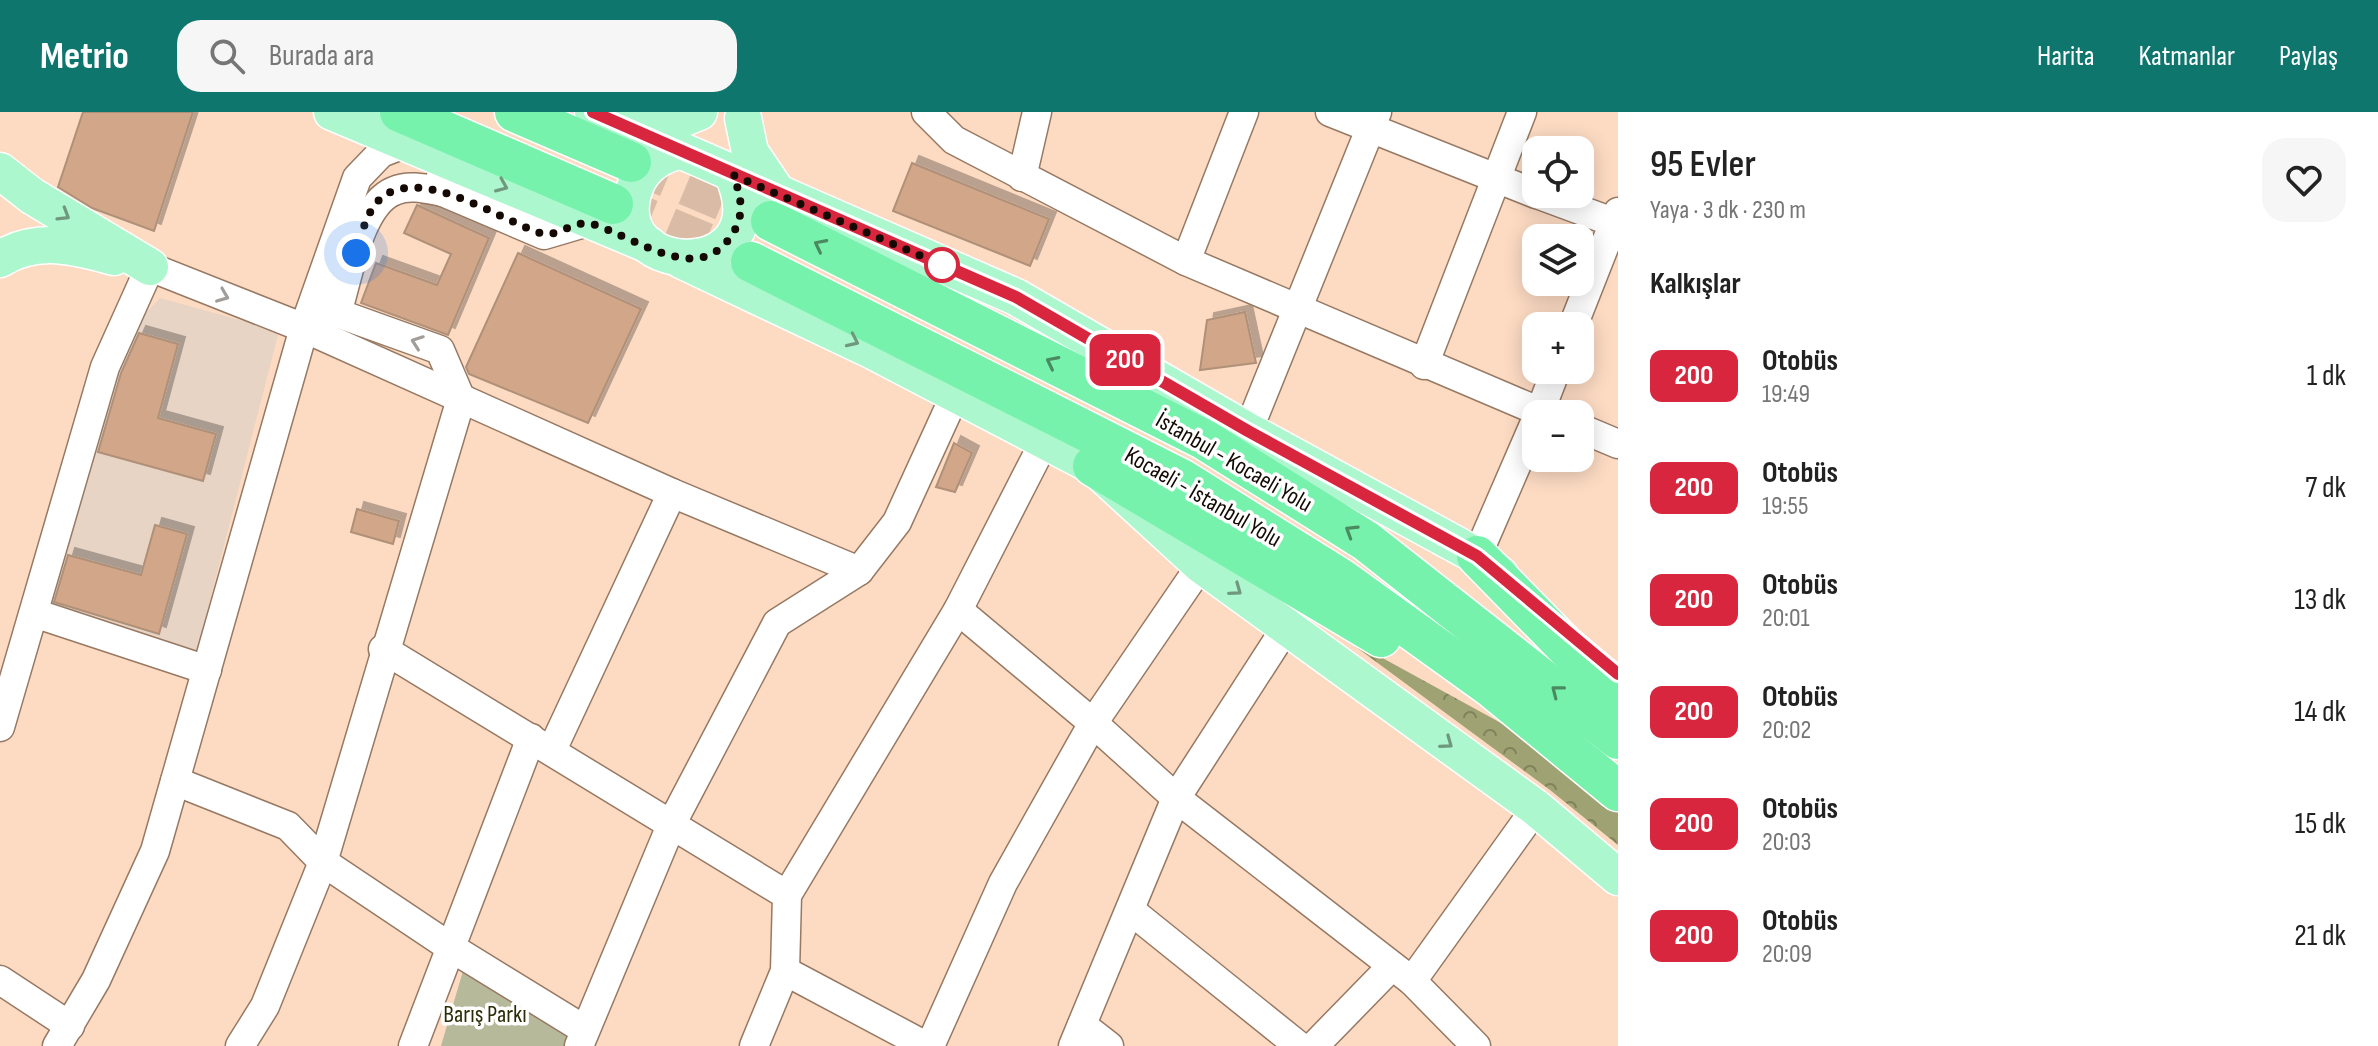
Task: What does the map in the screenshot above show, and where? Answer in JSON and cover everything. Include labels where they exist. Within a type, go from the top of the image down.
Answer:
[{"type":"highway","points":[[515,112],[631,145]]},
{"type":"highway","points":[[402,128],[600,213]]},
{"type":"highway","name":"İstanbul - Kocaeli Yolu","points":[[776,208],[1205,440],[1366,541],[1618,739]]},
{"type":"highway","name":"Kocaeli - İstanbul Yolu","points":[[751,262],[1181,479],[1341,579],[1491,687],[1618,791]]},
{"type":"highway","points":[[1093,466],[1563,745]]},
{"type":"highway","points":[[1477,556],[1618,700]]},
{"type":"main road","points":[[332,112],[402,128],[441,175],[600,213],[665,253],[956,393],[1093,466],[1201,565],[1536,808],[1618,877]]},
{"type":"main road","points":[[593,112],[631,145],[683,152],[728,173],[776,208],[1016,297],[1248,431],[1477,556],[1618,674]]},
{"type":"main road","points":[[631,145],[664,126],[699,112]]},
{"type":"main road","points":[[683,152],[706,112]]},
{"type":"main road","points":[[683,152],[662,155],[647,166],[634,189],[632,215],[638,231],[665,253],[699,259],[728,241],[738,226],[740,191],[728,173],[744,115]]},
{"type":"main road","points":[[744,115],[750,152],[776,208]]},
{"type":"main road","points":[[0,171],[32,196],[150,267]]},
{"type":"main road","points":[[0,259],[14,251],[42,243],[78,247],[150,267]]},
{"type":"street","points":[[926,112],[954,140],[1186,261],[1522,407]]},
{"type":"street","points":[[1022,177],[1037,112]]},
{"type":"street","points":[[1186,261],[1244,112]]},
{"type":"street","points":[[1330,112],[1374,120],[1522,189]]},
{"type":"street","points":[[1424,365],[1522,112]]},
{"type":"street","points":[[1248,431],[1374,120]]},
{"type":"street","points":[[0,980],[64,1036],[96,980],[155,851],[304,328],[357,178],[402,128]]},
{"type":"street","points":[[337,313],[371,209],[395,190],[417,187],[441,175]]},
{"type":"street","points":[[1579,312],[1617,219],[1581,208]]},
{"type":"street","points":[[0,727],[105,367],[150,267],[304,328],[672,493],[859,571]]},
{"type":"street","points":[[240,1046],[265,1006],[323,862],[383,649],[461,399],[440,350],[337,313],[304,328]]},
{"type":"street","points":[[175,781],[288,826],[323,862],[582,1038],[672,823],[777,623],[859,571],[897,522],[956,393]]},
{"type":"street","points":[[1594,434],[1618,444]]},
{"type":"street","points":[[754,1046],[785,971],[787,895],[958,610],[1044,442]]},
{"type":"street","points":[[1477,556],[1522,455]]},
{"type":"street","points":[[413,1046],[450,947],[541,744],[672,493]]},
{"type":"street","points":[[785,971],[928,1046],[1003,883],[1093,723],[1201,565]]},
{"type":"street","points":[[958,610],[1093,723],[1176,798],[1402,973],[1476,1046]]},
{"type":"street","points":[[34,613],[207,670]]},
{"type":"street","points":[[1109,1046],[1077,1036],[1176,798],[1287,626]]},
{"type":"street","points":[[383,649],[787,895]]},
{"type":"street","points":[[1314,1046],[1402,973],[1536,808]]},
{"type":"street","points":[[1130,910],[1299,1046]]},
{"type":"shaded area","points":[[160,298],[279,331],[197,651],[48,609],[129,331]]},
{"type":"green space","points":[[1337,633],[1561,756],[1618,805],[1618,845],[1550,790]]},
{"type":"green space","name":"Barış Parkı","points":[[465,964],[582,1038],[579,1046],[441,1046]]},
{"type":"building","points":[[83,112],[193,112],[154,231],[92,208],[58,187]]},
{"type":"building","points":[[912,163],[1049,219],[1030,266],[893,211]]},
{"type":"building","points":[[417,205],[489,238],[448,335],[361,303],[376,263],[437,285],[451,254],[404,233]]},
{"type":"building","points":[[518,253],[641,309],[588,423],[469,374],[466,367]]},
{"type":"building","points":[[1245,312],[1256,363],[1200,370],[1207,320]]},
{"type":"building","points":[[139,333],[178,344],[158,418],[216,434],[203,481],[98,452],[121,373]]},
{"type":"building","points":[[954,443],[972,453],[955,492],[936,487]]},
{"type":"building","points":[[357,509],[399,521],[393,544],[351,532]]},
{"type":"building","points":[[155,525],[187,534],[159,634],[54,602],[68,555],[141,575]]},
{"type":"tunnel","points":[[631,162],[771,221]]},
{"type":"tunnel","points":[[613,204],[742,258]]},
{"type":"bus line","name":"200","points":[[593,112],[1016,297],[1248,431],[1477,556],[1618,674]]},
{"type":"route","points":[[356,253],[371,209],[395,190],[417,187],[443,192],[544,235],[588,222],[681,260],[699,259],[715,252],[728,241],[738,226],[740,191],[733,175],[942,265]]}]
